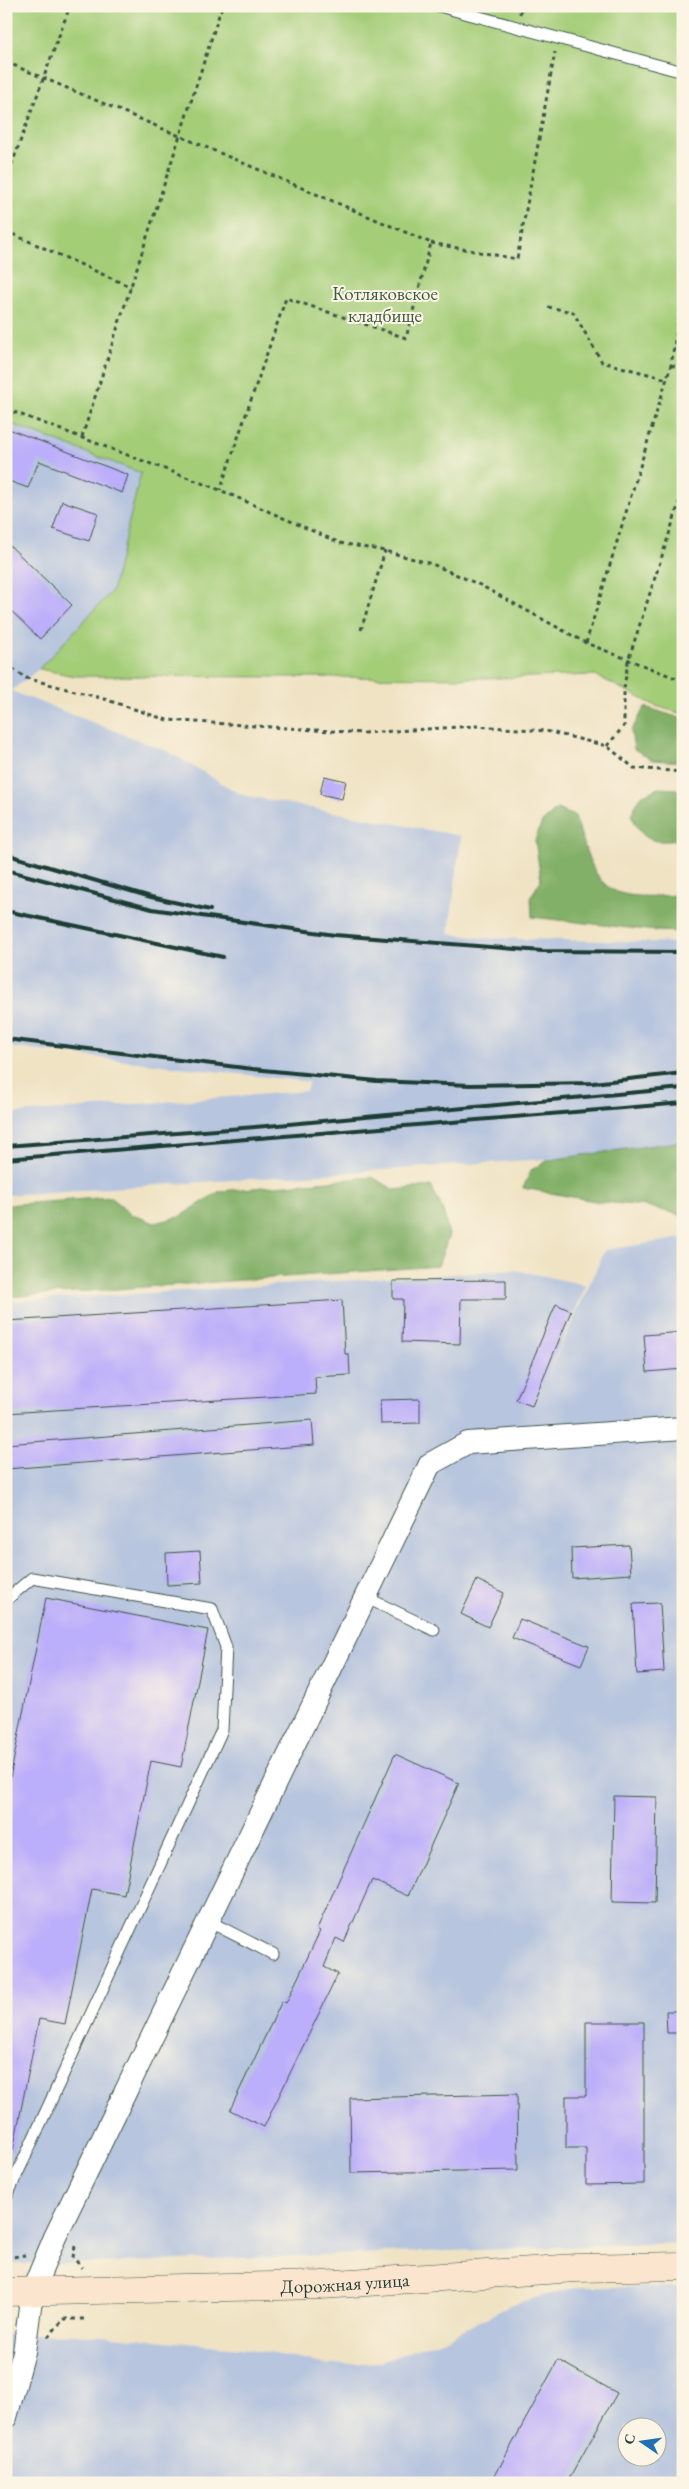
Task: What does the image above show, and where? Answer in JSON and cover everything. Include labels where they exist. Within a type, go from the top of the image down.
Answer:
[{"type":"main road","name":"Дорожная улица","points":[[19,2292],[321,2285],[576,2268],[683,2266]]},
{"type":"street","points":[[6,2417],[24,2352],[19,2292],[55,2237],[430,1464],[468,1443],[683,1428]]},
{"type":"lane","points":[[439,6],[680,71]]},
{"type":"lane","points":[[6,1600],[32,1578],[212,1609],[226,1647],[222,1730],[6,2198]]},
{"type":"lane","points":[[365,1596],[434,1630]]},
{"type":"lane","points":[[208,1922],[274,1954]]},
{"type":"path","points":[[6,180],[70,6]]},
{"type":"path","points":[[82,437],[222,6]]},
{"type":"path","points":[[6,62],[432,243],[516,258],[558,38]]},
{"type":"path","points":[[680,71],[683,38]]},
{"type":"path","points":[[6,231],[131,287]]},
{"type":"path","points":[[220,490],[286,298],[406,338],[432,243]]},
{"type":"path","points":[[586,643],[667,380],[683,293]]},
{"type":"path","points":[[548,307],[573,312],[602,362],[667,380]]},
{"type":"path","points":[[671,365],[683,369]]},
{"type":"path","points":[[6,409],[220,490],[340,543],[385,551],[432,564],[480,585],[586,643],[628,661],[683,680]]},
{"type":"path","points":[[607,746],[624,726],[624,689],[628,661],[683,491]]},
{"type":"path","points":[[360,630],[385,551]]},
{"type":"path","points":[[6,664],[26,678],[101,698],[166,720],[361,733],[476,726],[546,731],[607,746],[634,768],[683,772]]},
{"type":"path","points":[[75,2245],[72,2257],[84,2271]]},
{"type":"path","points":[[46,2340],[54,2328],[64,2319],[84,2319]]},
{"type":"shaded area","points":[[6,422],[141,473],[112,591],[39,669],[11,691],[167,751],[242,795],[461,836],[449,934],[481,938],[683,943],[683,1150],[6,1195],[6,1114],[306,1091],[309,1082],[6,1047]]},
{"type":"shaded area","points":[[683,1238],[683,2243],[92,2263],[6,2264],[6,1302],[515,1270],[586,1285],[545,1382],[605,1250]]},
{"type":"shaded area","points":[[576,2287],[683,2287],[683,2483],[6,2483],[6,2334],[103,2335],[250,2349],[327,2365],[380,2362],[447,2338],[513,2304]]},
{"type":"green space","name":"Котляковское кладбище","points":[[6,6],[683,6],[683,714],[656,706],[595,675],[498,678],[75,676],[39,669],[112,591],[141,473],[6,422]]},
{"type":"green space","points":[[645,707],[683,719],[683,762],[652,760],[634,749],[631,731]]},
{"type":"green space","points":[[658,788],[677,789],[683,793],[683,840],[657,841],[645,836],[640,831],[631,814],[641,796]]},
{"type":"green space","points":[[557,809],[575,816],[588,857],[598,877],[613,890],[638,896],[683,895],[683,932],[656,931],[532,917],[531,896],[541,880],[535,840],[542,822]]},
{"type":"green space","points":[[683,1141],[683,1216],[646,1206],[600,1202],[523,1188],[531,1170],[549,1160]]},
{"type":"green space","points":[[372,1177],[395,1190],[431,1186],[443,1210],[449,1235],[438,1266],[6,1297],[6,1205],[111,1197],[130,1214],[155,1223],[179,1217],[220,1191]]},
{"type":"building","points":[[6,428],[128,475],[122,493],[39,461],[28,488],[6,480]]},
{"type":"building","points":[[62,501],[98,513],[89,541],[53,529]]},
{"type":"building","points":[[6,542],[72,605],[40,639],[6,606]]},
{"type":"building","points":[[324,776],[346,781],[342,799],[320,794]]},
{"type":"building","points":[[506,1280],[506,1299],[461,1299],[460,1344],[402,1342],[403,1299],[393,1299],[393,1281]]},
{"type":"building","points":[[342,1300],[345,1354],[349,1354],[350,1375],[315,1377],[316,1394],[6,1413],[6,1321]]},
{"type":"building","points":[[556,1304],[571,1311],[532,1406],[516,1400]]},
{"type":"building","points":[[683,1332],[683,1369],[647,1372],[644,1335]]},
{"type":"building","points":[[420,1399],[420,1423],[381,1424],[380,1400]]},
{"type":"building","points":[[312,1420],[314,1445],[6,1469],[6,1444]]},
{"type":"building","points":[[629,1545],[631,1574],[572,1578],[571,1548]]},
{"type":"building","points":[[200,1551],[202,1583],[167,1585],[166,1553]]},
{"type":"building","points":[[477,1580],[504,1593],[488,1627],[461,1614]]},
{"type":"building","points":[[46,1598],[208,1630],[181,1767],[151,1761],[124,1895],[92,1889],[65,2024],[39,2019],[13,2150],[6,2149],[6,1798]]},
{"type":"building","points":[[660,1603],[664,1672],[637,1674],[633,1604]]},
{"type":"building","points":[[520,1619],[589,1646],[581,1665],[512,1638]]},
{"type":"building","points":[[395,1754],[459,1783],[408,1896],[372,1880],[344,1942],[336,1938],[324,1967],[338,1974],[264,2127],[230,2110],[282,2001],[286,2003],[320,1931],[317,1929]]},
{"type":"building","points":[[614,1796],[657,1797],[655,1903],[612,1902]]},
{"type":"building","points":[[666,2011],[683,2011],[683,2033],[667,2033]]},
{"type":"building","points":[[586,2022],[644,2022],[644,2184],[586,2185],[586,2148],[566,2148],[566,2096],[586,2096]]},
{"type":"building","points":[[517,2094],[518,2170],[351,2173],[350,2098]]},
{"type":"building","points":[[558,2360],[617,2393],[567,2483],[491,2483]]},
{"type":"railway","points":[[6,852],[15,857],[151,897],[210,910]]},
{"type":"railway","points":[[6,870],[152,909],[335,935],[542,951],[683,952]]},
{"type":"railway","points":[[6,911],[223,957]]},
{"type":"railway","points":[[6,1039],[253,1069],[377,1081],[470,1085],[593,1083],[683,1073]]},
{"type":"railway","points":[[6,1146],[267,1126],[683,1088]]},
{"type":"railway","points":[[6,1159],[683,1103]]}]
